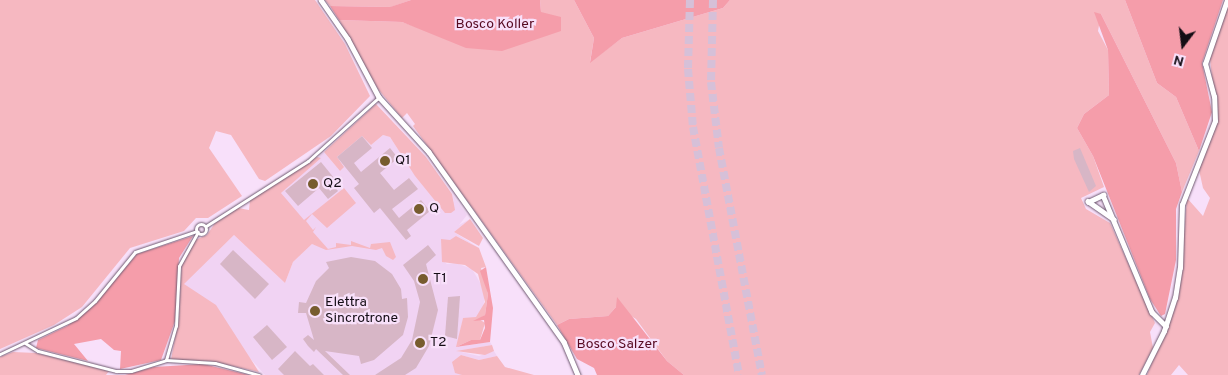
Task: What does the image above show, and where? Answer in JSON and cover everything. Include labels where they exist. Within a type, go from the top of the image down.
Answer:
[{"type":"street","points":[[321,0],[348,39],[379,97],[434,159],[564,342],[578,375]]},
{"type":"street","points":[[1142,375],[1166,326],[1180,268],[1182,205],[1215,121],[1214,97],[1205,64],[1227,0]]},
{"type":"street","points":[[0,354],[81,314],[135,252],[198,232],[204,233],[206,226],[308,161],[379,97]]},
{"type":"street","points":[[1114,220],[1098,213],[1088,202],[1103,195],[1114,220],[1152,312],[1166,326]]},
{"type":"street","points":[[166,360],[176,326],[179,266],[198,232],[199,224],[206,226]]},
{"type":"street","points":[[25,343],[38,351],[116,371],[131,371],[166,360],[215,364],[260,375]]},
{"type":"shaded area","points":[[383,135],[390,137],[408,165],[454,202],[452,194],[467,215],[459,225],[470,219],[454,232],[479,248],[456,236],[442,260],[447,264],[456,263],[472,269],[485,291],[483,311],[476,318],[463,318],[457,347],[490,342],[492,345],[457,351],[479,356],[494,351],[497,356],[479,360],[461,355],[453,367],[462,375],[265,375],[183,284],[234,235],[285,283],[293,262],[312,244],[321,247],[281,193],[324,152],[340,171],[337,157],[362,136],[371,145]]},
{"type":"green space","points":[[0,0],[315,0],[345,44],[370,96],[331,136],[265,181],[259,179],[231,135],[216,131],[209,148],[242,196],[208,218],[196,218],[184,231],[130,248],[82,307],[54,325],[0,349]]},
{"type":"green space","points":[[325,0],[411,0],[391,7],[330,6]]},
{"type":"green space","name":"Bosco Koller","points":[[411,0],[540,0],[541,12],[561,17],[561,31],[502,51],[466,48],[402,22],[339,20],[330,6],[390,7]]},
{"type":"green space","points":[[540,0],[574,0],[594,38],[590,62],[622,38],[723,8],[730,0],[1125,0],[1157,83],[1176,97],[1199,151],[1182,192],[1176,163],[1101,14],[1098,31],[1108,50],[1109,95],[1084,114],[1077,128],[1093,156],[1104,187],[1081,198],[1086,209],[1110,223],[1155,323],[1150,332],[1153,348],[1139,375],[684,375],[667,361],[636,319],[616,307],[608,316],[569,319],[557,325],[413,126],[415,124],[407,113],[402,118],[378,89],[339,20],[402,22],[422,29],[541,12]]},
{"type":"green space","points":[[574,0],[730,0],[723,8],[622,38],[590,63],[594,38]]},
{"type":"green space","points":[[1125,0],[1223,0],[1202,63],[1212,112],[1199,151],[1176,97],[1157,83]]},
{"type":"green space","points":[[1228,3],[1228,375],[1188,375],[1179,365],[1171,375],[1147,375],[1179,294],[1187,198],[1203,216],[1210,198],[1203,188],[1199,170],[1217,121],[1210,59]]},
{"type":"green space","points":[[1094,12],[1101,14],[1176,163],[1182,192],[1176,209],[1176,260],[1165,314],[1161,316],[1150,299],[1093,156],[1077,128],[1084,114],[1109,95],[1108,50]]},
{"type":"green space","points":[[376,104],[426,157],[452,194],[455,210],[451,213],[445,213],[415,176],[390,137],[383,135],[371,145],[362,136],[337,157],[344,167],[340,171],[324,152]]},
{"type":"green space","points":[[317,157],[321,158],[281,193],[304,220],[344,188],[356,203],[327,228],[312,214],[306,221],[313,230],[316,227],[313,232],[328,249],[336,247],[336,243],[351,245],[351,241],[370,248],[371,244],[390,242],[396,257],[393,260],[386,256],[382,248],[376,250],[352,246],[326,250],[312,244],[293,262],[285,283],[234,235],[184,284],[216,305],[259,372],[210,361],[171,360],[179,316],[182,260],[193,241],[207,235],[215,223],[238,208],[249,210],[250,200]]},
{"type":"green space","points":[[470,219],[483,238],[479,246],[454,232]]},
{"type":"green space","points":[[193,236],[179,258],[175,321],[161,360],[120,369],[121,351],[114,350],[101,339],[74,344],[88,361],[36,348],[38,340],[67,326],[92,307],[137,254]]},
{"type":"green space","points":[[456,236],[479,248],[486,267],[481,268],[488,294],[485,315],[479,319],[485,323],[480,340],[471,340],[456,347],[463,318],[476,317],[485,302],[478,274],[465,265],[442,262],[441,239],[450,240]]},
{"type":"green space","points":[[486,267],[493,308],[490,342],[456,347],[471,340],[480,340],[485,328],[484,320],[473,321],[485,315],[488,294],[480,271]]},
{"type":"green space","name":"Bosco Salzer","points":[[617,297],[667,361],[684,375],[597,375],[594,368],[577,359],[557,325],[569,319],[608,316],[616,307]]},
{"type":"green space","points":[[492,345],[494,351],[485,355],[456,351]]},
{"type":"green space","points":[[13,352],[36,353],[109,371],[106,375],[0,375],[0,357]]},
{"type":"green space","points":[[461,355],[479,360],[497,356],[505,367],[534,375],[462,375],[455,373],[452,362]]},
{"type":"green space","points":[[203,364],[249,375],[125,375],[154,367]]},
{"type":"building","points":[[362,136],[372,148],[354,163],[361,172],[390,148],[398,158],[380,173],[394,190],[409,178],[418,189],[392,209],[399,218],[421,200],[430,211],[407,230],[411,236],[406,240],[380,208],[374,213],[354,188],[359,184],[337,157]]},
{"type":"building","points":[[1080,148],[1096,186],[1089,192],[1074,159],[1073,151]]},
{"type":"building","name":"Q2","points":[[321,162],[334,178],[330,181],[338,191],[328,199],[319,188],[298,206],[285,191]]},
{"type":"building","points":[[428,245],[436,255],[426,264],[438,310],[429,346],[416,368],[405,375],[375,375],[401,358],[412,340],[420,302],[414,281],[403,265]]},
{"type":"building","points":[[233,250],[269,284],[255,299],[220,264]]},
{"type":"building","name":"Elettra Sincrotrone","points":[[351,257],[375,261],[392,274],[401,289],[402,299],[407,298],[408,317],[403,335],[374,360],[361,364],[359,356],[325,351],[350,375],[343,375],[316,349],[314,352],[308,346],[303,339],[308,335],[314,340],[306,313],[298,313],[299,302],[306,303],[316,281],[329,268],[326,262]]},
{"type":"building","points":[[460,296],[457,339],[445,336],[448,297]]},
{"type":"building","points":[[267,325],[287,347],[272,360],[253,337]]},
{"type":"building","points":[[295,351],[310,366],[313,364],[324,375],[284,375],[278,369]]},
{"type":"tunnel","points":[[690,0],[688,69],[693,127],[739,375]]},
{"type":"tunnel","points":[[713,0],[711,82],[719,148],[762,375]]},
{"type":"place","name":"Q1","points":[[385,161]]},
{"type":"place","name":"Q2","points":[[313,184]]},
{"type":"place","name":"Q","points":[[419,209]]},
{"type":"place","name":"T1","points":[[423,279]]},
{"type":"place","name":"Elettra Sincrotrone","points":[[315,311]]},
{"type":"place","name":"T2","points":[[420,343]]}]
